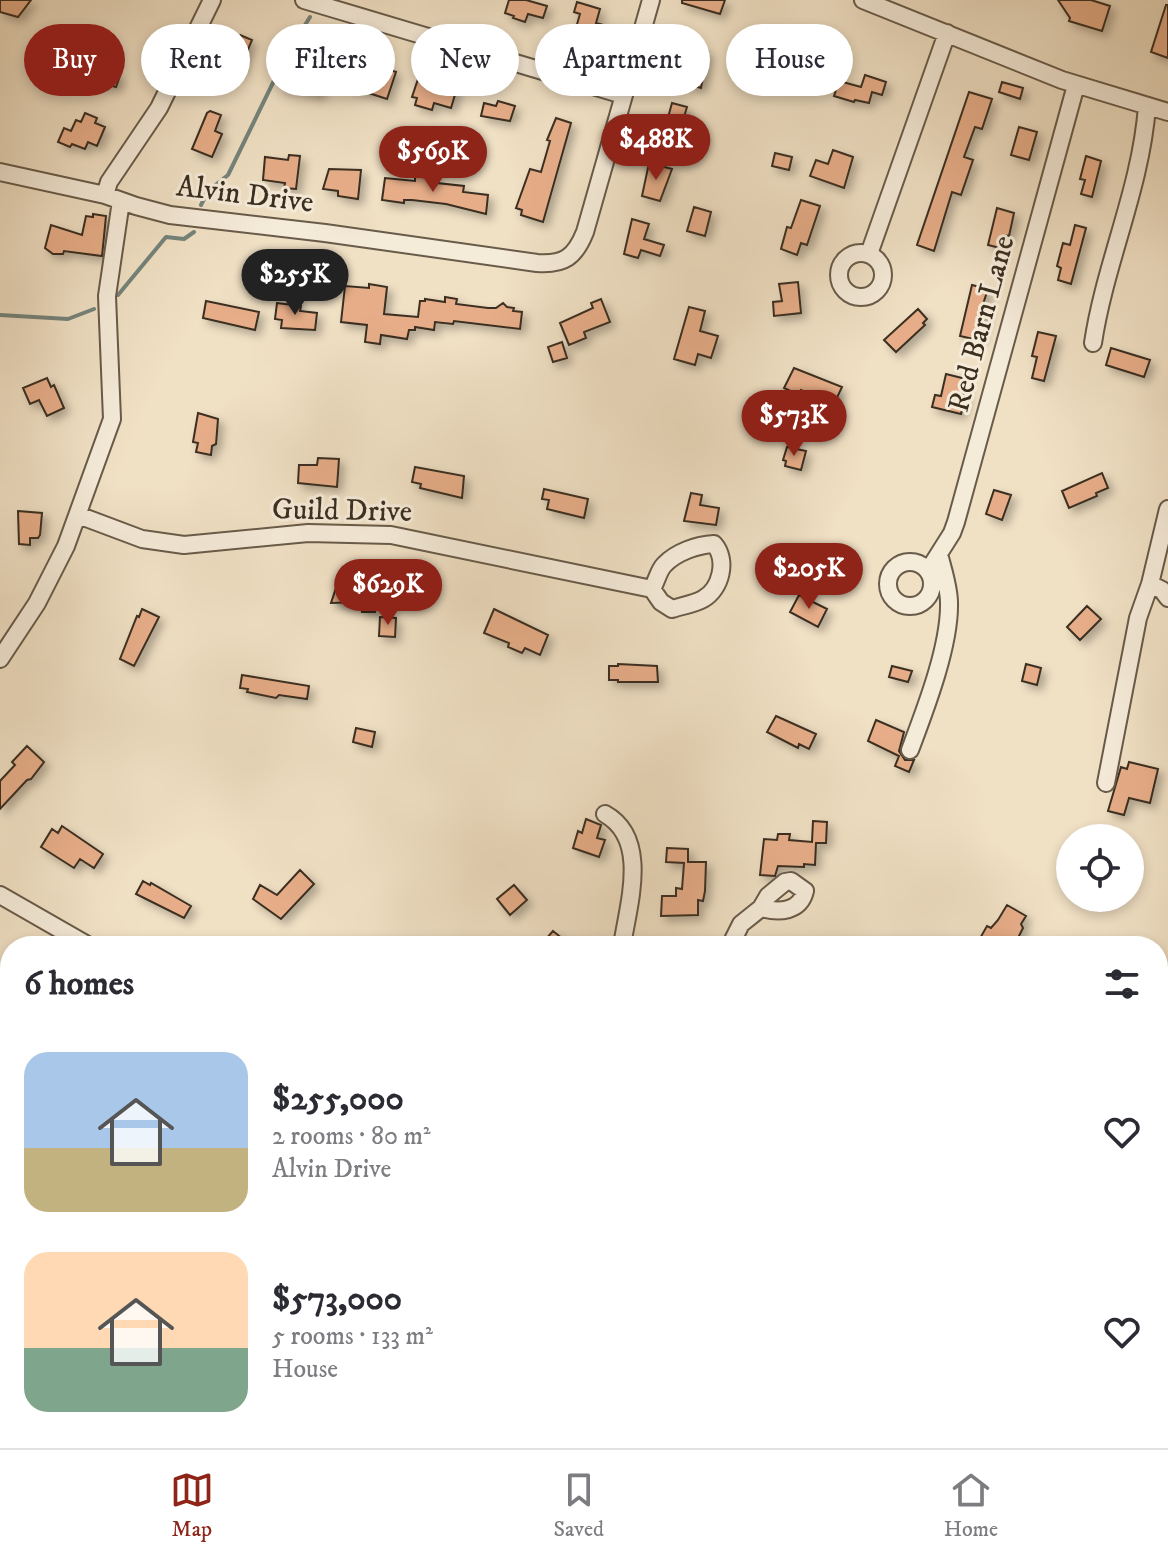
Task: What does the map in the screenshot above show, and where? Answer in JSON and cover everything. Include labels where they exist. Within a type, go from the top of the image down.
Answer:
[{"type":"street","points":[[0,659],[43,593],[78,515],[112,419],[107,296],[113,198],[109,182],[171,88],[212,0]]},
{"type":"street","points":[[304,0],[535,69]]},
{"type":"street","name":"Alvin Drive","points":[[644,24],[651,0]]},
{"type":"street","points":[[863,0],[1076,85],[1168,112]]},
{"type":"street","points":[[869,254],[947,33]]},
{"type":"street","name":"Red Barn Lane","points":[[928,571],[956,522],[1076,85]]},
{"type":"street","name":"Alvin Drive","points":[[113,198],[170,215],[537,263],[560,263],[574,254],[585,232],[623,96]]},
{"type":"street","points":[[1093,343],[1100,303],[1134,186],[1147,106]]},
{"type":"street","points":[[0,172],[113,198]]},
{"type":"street","points":[[1106,783],[1138,618],[1162,591],[1168,509]]},
{"type":"street","name":"Guild Drive","points":[[78,515],[142,539],[184,545],[308,533],[391,535],[652,589]]},
{"type":"street","points":[[714,544],[720,551],[722,572],[715,588],[703,599],[672,609],[661,602],[652,589],[663,565],[681,553],[701,545],[714,544]]},
{"type":"street","points":[[910,750],[940,656],[949,614],[949,598],[939,554]]},
{"type":"street","points":[[605,814],[616,820],[627,833],[632,857],[623,936]]},
{"type":"street","points":[[0,895],[72,936]]},
{"type":"street","points":[[735,936],[741,924],[761,908]]},
{"type":"building","points":[[0,0],[31,0],[18,17],[0,12]]},
{"type":"building","points":[[509,0],[526,0],[547,6],[543,18],[528,14],[525,22],[513,18],[505,13]]},
{"type":"building","points":[[682,0],[725,0],[720,14],[682,3]]},
{"type":"building","points":[[1058,0],[1091,0],[1110,6],[1102,31],[1069,21]]},
{"type":"building","points":[[577,2],[600,9],[596,23],[600,24],[577,24],[580,14],[574,12]]},
{"type":"building","points":[[1168,5],[1168,58],[1151,52]]},
{"type":"building","points":[[865,75],[886,82],[882,95],[872,92],[869,103],[834,96],[853,96],[853,85],[861,87]]},
{"type":"building","points":[[1002,82],[1023,88],[1020,99],[999,92]]},
{"type":"building","points":[[969,92],[992,99],[982,129],[975,127],[964,157],[973,160],[961,195],[952,192],[934,251],[917,245]]},
{"type":"building","points":[[455,96],[451,108],[434,103],[432,110],[415,105],[417,98],[412,97]]},
{"type":"building","points":[[498,101],[515,106],[510,121],[481,116],[484,103],[496,106]]},
{"type":"building","points":[[672,103],[687,107],[676,143],[671,144],[655,139],[659,119],[667,121]]},
{"type":"building","points":[[210,111],[221,115],[215,131],[222,134],[212,157],[192,149]]},
{"type":"building","points":[[85,113],[97,118],[95,123],[105,127],[97,146],[88,142],[85,149],[58,142],[64,128],[71,131],[76,120],[81,122]]},
{"type":"building","points":[[556,118],[571,123],[543,222],[521,215],[522,210],[516,208],[530,169],[541,172],[550,141],[547,140]]},
{"type":"building","points":[[1019,127],[1037,132],[1029,160],[1011,155]]},
{"type":"building","points":[[833,150],[853,157],[844,188],[810,176],[816,160],[828,164]]},
{"type":"building","points":[[775,153],[792,157],[789,170],[772,166]]},
{"type":"building","points":[[289,155],[300,156],[296,189],[284,188],[285,183],[263,180],[265,157],[288,160]]},
{"type":"building","points":[[1086,156],[1101,161],[1092,197],[1081,194],[1085,180],[1080,179]]},
{"type":"building","points":[[649,163],[672,169],[660,201],[642,196]]},
{"type":"building","points":[[329,169],[361,170],[358,199],[338,196],[338,191],[323,189]]},
{"type":"building","points":[[415,176],[428,178],[428,182],[464,186],[463,192],[488,195],[486,214],[446,204],[382,200],[385,178],[415,181]]},
{"type":"building","points":[[801,200],[820,206],[807,245],[801,243],[797,255],[781,249],[787,227],[791,228]]},
{"type":"building","points":[[694,207],[711,212],[705,236],[687,231]]},
{"type":"building","points":[[997,208],[1014,213],[1009,236],[1003,235],[1000,248],[988,245]]},
{"type":"building","points":[[93,214],[106,216],[102,256],[64,251],[63,254],[53,254],[45,248],[51,225],[82,235],[86,216],[93,217]]},
{"type":"building","points":[[632,219],[649,224],[644,239],[664,245],[660,256],[641,250],[638,258],[624,254]]},
{"type":"building","points":[[1075,225],[1086,228],[1071,284],[1058,280],[1061,268],[1057,266],[1063,243],[1070,245]]},
{"type":"building","points":[[798,282],[801,313],[774,316],[773,302],[782,301],[779,284]]},
{"type":"building","points":[[369,284],[387,287],[384,314],[418,317],[420,301],[445,302],[445,297],[457,299],[456,304],[488,308],[496,308],[503,303],[514,308],[513,311],[522,312],[520,329],[454,321],[453,324],[435,322],[434,330],[415,327],[415,330],[409,330],[407,339],[381,335],[380,344],[365,342],[367,325],[341,322],[345,286],[369,288]]},
{"type":"building","points":[[972,285],[988,289],[978,340],[960,336]]},
{"type":"building","points":[[601,299],[610,322],[584,332],[586,338],[569,345],[560,323],[593,308],[591,303]]},
{"type":"building","points":[[206,301],[259,312],[255,330],[203,318]]},
{"type":"building","points":[[277,303],[301,306],[300,311],[317,313],[315,330],[281,328],[282,320],[275,319]]},
{"type":"building","points":[[689,307],[705,311],[700,331],[718,336],[711,358],[698,354],[695,365],[674,359]]},
{"type":"building","points":[[918,309],[927,319],[923,323],[925,325],[896,352],[884,340]]},
{"type":"building","points":[[1038,332],[1056,336],[1044,381],[1032,378],[1037,357],[1032,356]]},
{"type":"building","points":[[562,342],[567,358],[553,362],[548,347]]},
{"type":"building","points":[[1111,348],[1150,360],[1144,377],[1106,365]]},
{"type":"building","points":[[794,368],[842,387],[834,404],[801,390],[799,395],[784,388]]},
{"type":"building","points":[[946,374],[966,379],[961,414],[932,407],[935,395],[941,396]]},
{"type":"building","points":[[47,378],[51,387],[54,385],[64,408],[47,416],[39,400],[30,404],[23,388]]},
{"type":"building","points":[[198,413],[218,419],[216,444],[212,446],[211,455],[196,452],[198,443],[193,442]]},
{"type":"building","points":[[787,447],[806,451],[801,470],[785,466],[786,461],[783,460]]},
{"type":"building","points":[[318,458],[339,459],[337,487],[298,483],[299,465],[317,465]]},
{"type":"building","points":[[415,467],[464,476],[462,498],[420,488],[421,484],[412,482]]},
{"type":"building","points":[[1102,473],[1108,488],[1069,508],[1062,491]]},
{"type":"building","points":[[544,489],[588,499],[584,518],[547,509],[549,500],[542,499]]},
{"type":"building","points":[[994,490],[1011,495],[1002,520],[986,514]]},
{"type":"building","points":[[691,493],[702,495],[700,505],[719,508],[716,525],[684,521]]},
{"type":"building","points":[[18,511],[42,513],[40,535],[30,538],[30,545],[19,544]]},
{"type":"building","points":[[337,585],[344,591],[374,589],[375,612],[362,612],[361,602],[331,603]]},
{"type":"building","points":[[799,595],[827,609],[818,627],[790,612]]},
{"type":"building","points":[[1087,606],[1101,619],[1080,640],[1067,627]]},
{"type":"building","points":[[142,609],[159,617],[134,666],[120,659]]},
{"type":"building","points":[[494,609],[548,635],[540,655],[525,648],[522,653],[508,647],[509,643],[484,633]]},
{"type":"building","points":[[380,617],[396,618],[395,637],[379,636]]},
{"type":"building","points":[[1026,664],[1041,668],[1037,685],[1022,681]]},
{"type":"building","points":[[609,666],[657,666],[658,682],[609,680]]},
{"type":"building","points":[[892,666],[912,671],[908,682],[889,677]]},
{"type":"building","points":[[242,675],[309,686],[307,699],[279,695],[276,698],[247,692],[248,689],[240,688]]},
{"type":"building","points":[[776,716],[816,734],[809,749],[799,744],[798,748],[767,732]]},
{"type":"building","points":[[876,720],[904,732],[899,751],[905,760],[914,760],[909,772],[895,766],[899,756],[868,741]]},
{"type":"building","points":[[356,728],[375,732],[372,747],[353,742]]},
{"type":"building","points":[[27,746],[44,762],[0,809],[0,781]]},
{"type":"building","points":[[1129,762],[1158,769],[1150,803],[1129,798],[1124,815],[1108,811],[1121,767],[1127,769]]},
{"type":"building","points":[[586,819],[601,825],[597,838],[605,840],[599,857],[573,848]]},
{"type":"building","points":[[813,821],[827,822],[826,843],[816,843],[815,865],[778,866],[775,876],[760,875],[764,839],[777,840],[778,834],[790,834],[789,840],[812,842]]},
{"type":"building","points":[[62,826],[103,854],[94,868],[80,859],[74,868],[41,847],[52,829],[58,833]]},
{"type":"building","points":[[667,848],[688,849],[688,862],[706,862],[705,891],[703,901],[698,900],[698,915],[661,916],[662,896],[676,896],[676,888],[682,889],[684,863],[666,862]]},
{"type":"building","points":[[300,870],[314,884],[281,919],[253,899],[260,885],[277,895]]},
{"type":"building","points":[[143,881],[191,906],[184,918],[136,894]]},
{"type":"building","points":[[514,885],[527,900],[510,915],[497,899]]},
{"type":"building","points":[[1007,905],[1026,916],[1019,936],[981,936],[987,926],[991,928]]},
{"type":"waterway","points":[[201,205],[208,191],[228,175],[287,54],[310,17]]},
{"type":"waterway","points":[[118,295],[166,237],[184,239],[194,232]]},
{"type":"waterway","points":[[0,315],[68,319],[94,309]]}]
